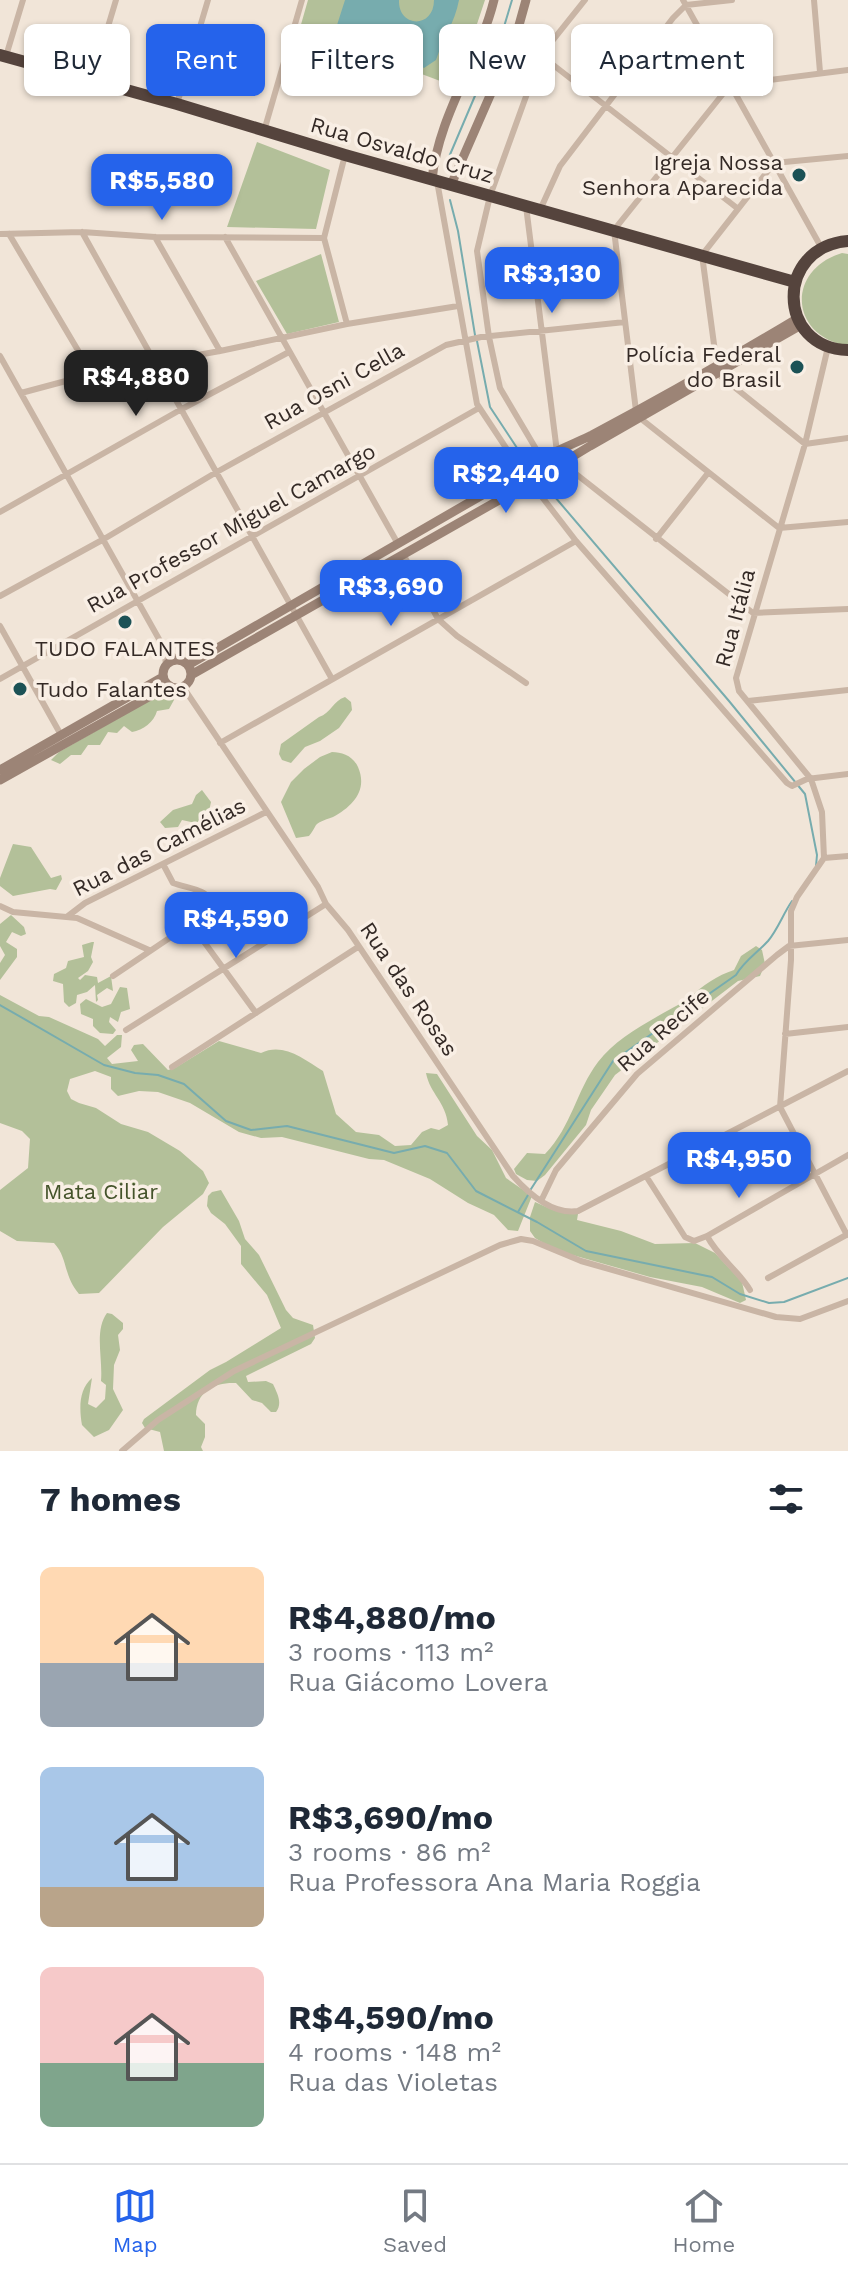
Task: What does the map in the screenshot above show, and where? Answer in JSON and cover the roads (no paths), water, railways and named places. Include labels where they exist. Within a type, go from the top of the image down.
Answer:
[{"type":"highway","name":"Rua Osvaldo Cruz","points":[[3,56],[24,62]]},
{"type":"highway","name":"Rua Osvaldo Cruz","points":[[130,91],[435,181],[795,282]]},
{"type":"highway","points":[[848,241],[821,247],[805,262],[795,282],[794,306],[808,334],[828,347],[848,350]]},
{"type":"main road","points":[[435,181],[434,163],[446,124],[487,31],[494,0]]},
{"type":"main road","points":[[519,24],[526,0]]},
{"type":"main road","points":[[451,185],[490,96]]},
{"type":"main road","points":[[400,549],[542,481],[560,458],[799,321]]},
{"type":"main road","points":[[166,681],[166,665],[185,667],[294,610],[400,549],[522,472],[531,462],[560,458]]},
{"type":"main road","points":[[542,459],[549,473]]},
{"type":"main road","points":[[522,472],[532,484]]},
{"type":"main road","points":[[464,506],[469,516]]},
{"type":"main road","points":[[0,770],[166,681],[183,687],[185,667]]},
{"type":"main road","points":[[0,780],[166,681]]},
{"type":"street","points":[[3,56],[23,0]]},
{"type":"street","points":[[109,24],[116,0]]},
{"type":"street","points":[[177,104],[208,0]]},
{"type":"street","points":[[264,131],[302,0]]},
{"type":"street","points":[[555,38],[585,0]]},
{"type":"street","points":[[684,3],[732,0]]},
{"type":"street","points":[[814,0],[820,72]]},
{"type":"street","points":[[684,3],[696,24]]},
{"type":"street","points":[[540,210],[560,166],[684,3]]},
{"type":"street","points":[[555,66],[737,208]]},
{"type":"street","points":[[773,79],[848,70]]},
{"type":"street","points":[[526,96],[490,196],[477,251],[485,337],[505,400],[542,459]]},
{"type":"street","points":[[721,96],[614,230],[638,414],[779,528],[848,522]]},
{"type":"street","points":[[736,96],[821,247]]},
{"type":"street","points":[[345,155],[324,238],[347,324]]},
{"type":"street","points":[[848,156],[774,163],[702,255],[716,371],[805,444],[848,438]]},
{"type":"street","points":[[435,181],[479,408],[522,472]]},
{"type":"street","points":[[526,206],[560,458],[656,539],[753,613],[763,615],[848,609]]},
{"type":"street","points":[[0,234],[82,232],[155,237],[324,238]]},
{"type":"street","points":[[82,232],[332,679]]},
{"type":"street","points":[[9,234],[92,374]]},
{"type":"street","points":[[155,237],[220,351]]},
{"type":"street","points":[[225,237],[438,619],[457,636],[526,683]]},
{"type":"street","points":[[21,393],[92,374],[347,324],[458,306]]},
{"type":"street","name":"Rua Osni Cella","points":[[0,596],[446,345],[485,337],[625,322]]},
{"type":"street","name":"Rua Itália","points":[[824,858],[820,801],[739,691],[736,678],[805,444],[828,347]]},
{"type":"street","points":[[0,512],[289,352]]},
{"type":"street","points":[[0,356],[164,648],[185,667]]},
{"type":"street","name":"Rua Professor Miguel Camargo","points":[[0,679],[479,408]]},
{"type":"street","points":[[656,539],[708,473]]},
{"type":"street","points":[[532,484],[576,541],[787,783],[848,774]]},
{"type":"street","points":[[220,743],[576,541]]},
{"type":"street","points":[[0,626],[61,735]]},
{"type":"street","points":[[164,648],[166,665]]},
{"type":"street","name":"Rua das Rosas","points":[[183,687],[318,887],[326,904],[345,925],[513,1176],[541,1201]]},
{"type":"street","points":[[748,701],[848,690]]},
{"type":"street","name":"Rua das Camélias","points":[[68,916],[85,903],[266,812]]},
{"type":"street","points":[[768,1278],[847,1235],[780,1107],[791,960],[791,911],[824,858],[848,856]]},
{"type":"street","points":[[113,976],[214,908],[213,901],[203,892],[173,883],[163,864]]},
{"type":"street","points":[[126,1030],[326,904]]},
{"type":"street","points":[[0,906],[27,914],[68,916],[149,950]]},
{"type":"street","points":[[191,924],[256,1013]]},
{"type":"street","points":[[789,946],[848,940]]},
{"type":"street","name":"Rua Recife","points":[[541,1201],[556,1170],[637,1074],[789,946]]},
{"type":"street","points":[[172,1067],[358,947]]},
{"type":"street","points":[[785,1034],[848,1027]]},
{"type":"street","points":[[541,1201],[560,1210],[578,1211],[848,1071]]},
{"type":"street","points":[[646,1176],[685,1237],[694,1241],[848,1155]]},
{"type":"street","points":[[707,1236],[750,1290]]},
{"type":"street","points":[[122,1451],[158,1420],[234,1371],[500,1245],[521,1239],[581,1261],[776,1317],[800,1319],[848,1301]]},
{"type":"water","points":[[345,0],[399,0],[404,16],[416,21],[428,16],[434,0],[459,0],[452,24],[439,24],[439,53],[436,60],[424,68],[423,24],[337,24]]},
{"type":"waterway","points":[[446,164],[503,30],[512,0]]},
{"type":"waterway","points":[[450,200],[475,335]]},
{"type":"waterway","points":[[477,341],[490,407],[523,457]]},
{"type":"waterway","points":[[549,490],[805,794],[817,855],[816,866]]},
{"type":"waterway","points":[[531,1189],[613,1061],[736,975],[772,936],[792,901]]},
{"type":"waterway","points":[[0,1005],[104,1065],[158,1075],[184,1084],[226,1121],[251,1130],[287,1126],[394,1153],[425,1146],[447,1153],[476,1191],[586,1251],[712,1277],[740,1294],[769,1303],[784,1302],[848,1278]]},
{"type":"waterway","points":[[518,1212],[528,1195]]},
{"type":"place","name":"Igreja Nossa Senhora Aparecida","points":[[799,175]]},
{"type":"place","name":"Polícia Federal do Brasil","points":[[797,367]]},
{"type":"place","name":"TUDO FALANTES","points":[[125,622]]},
{"type":"place","name":"Tudo Falantes","points":[[20,689]]},
{"type":"park label","name":"Mata Ciliar","points":[[101,1191]]}]
